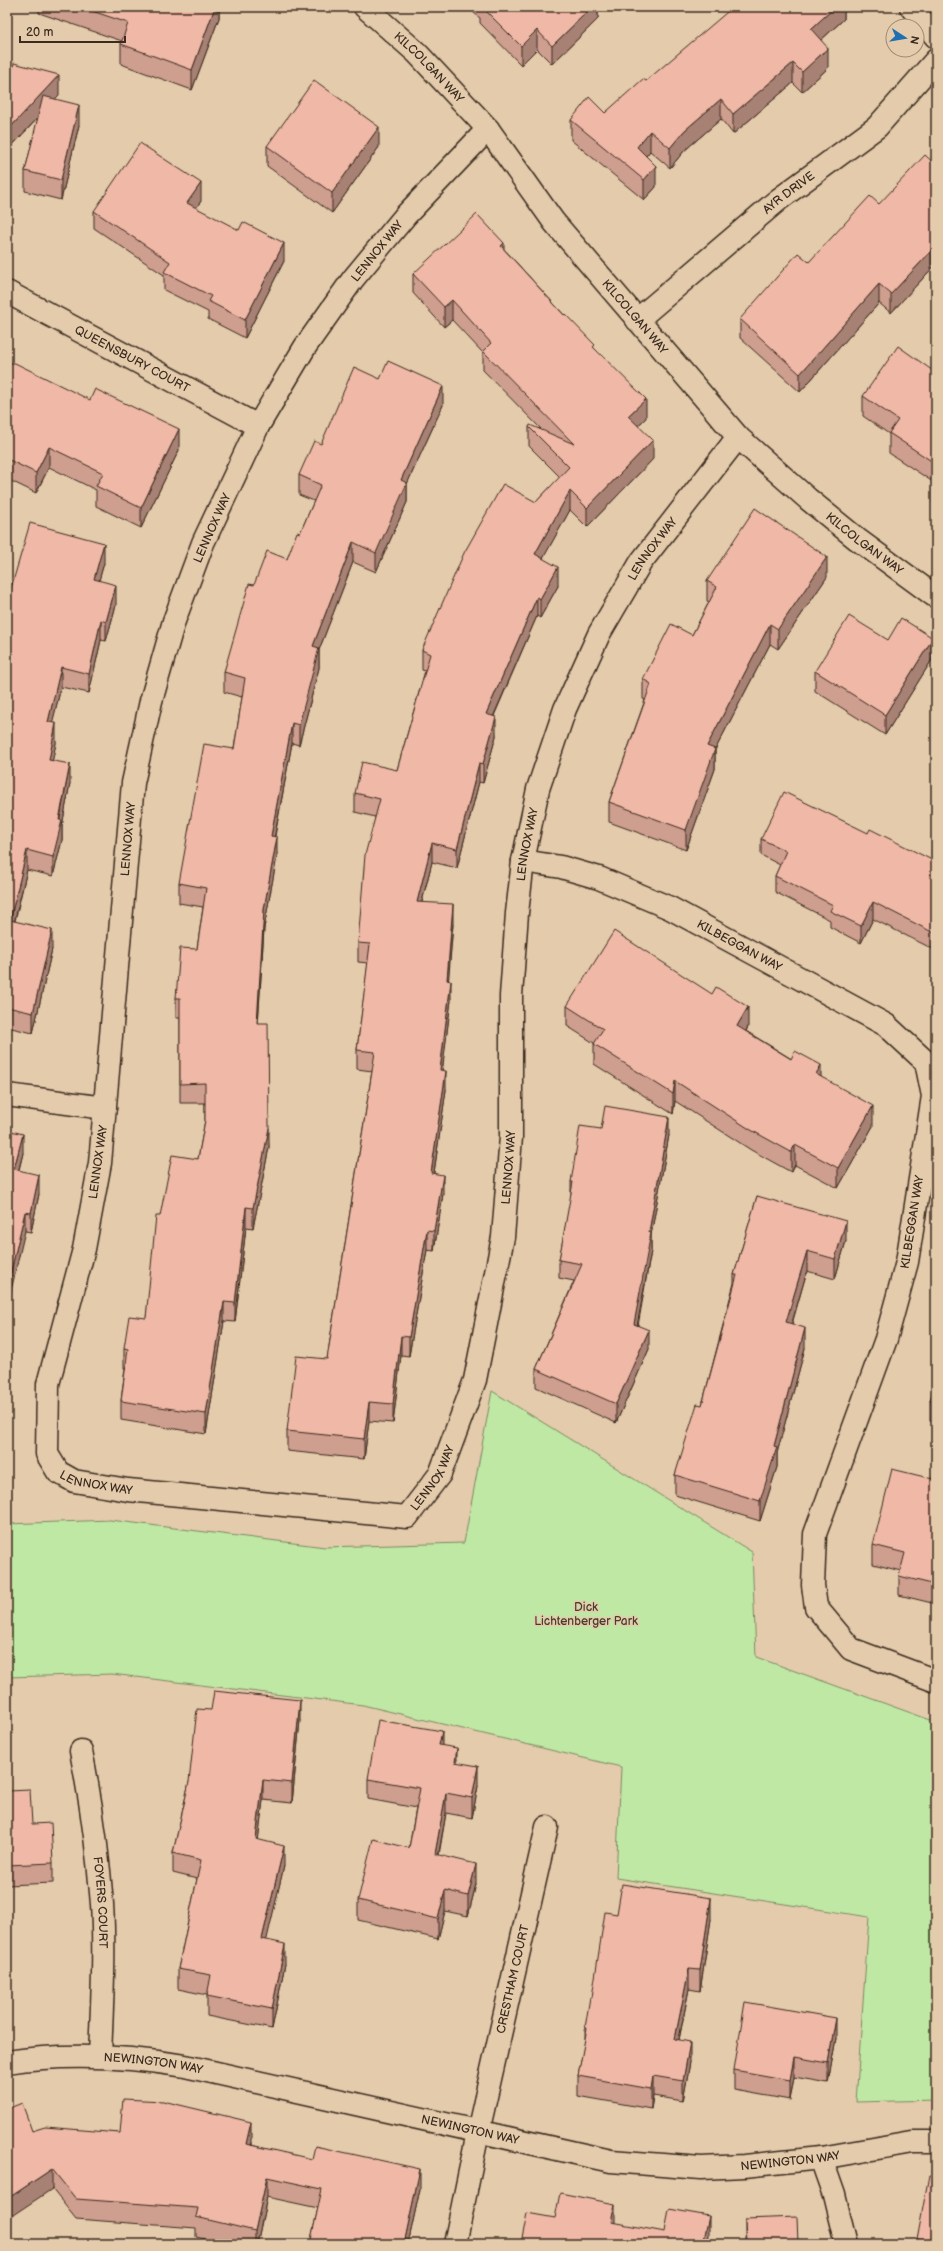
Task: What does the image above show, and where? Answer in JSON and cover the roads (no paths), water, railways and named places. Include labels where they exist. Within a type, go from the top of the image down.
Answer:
[{"type":"street","name":"KILCOLGAN WAY","points":[[365,7],[417,52],[488,130],[554,222],[738,436],[820,509],[936,597]]},
{"type":"street","points":[[911,7],[936,37]]},
{"type":"street","name":"AYR DRIVE","points":[[637,320],[778,200],[877,127],[936,60]]},
{"type":"street","name":"LENNOX WAY","points":[[488,130],[406,215],[353,279],[305,347],[258,426],[203,543],[174,621],[149,708],[133,783],[108,1053],[106,1108],[100,1163],[84,1249],[48,1384],[47,1454],[58,1472],[74,1481],[128,1490],[407,1518],[440,1474],[475,1380],[503,1237],[511,1137],[511,996],[523,861],[538,789],[565,710],[599,634],[641,562],[738,436]]},
{"type":"street","name":"QUEENSBURY COURT","points":[[7,292],[258,426]]},
{"type":"street","name":"KILBEGGAN WAY","points":[[523,861],[561,867],[598,878],[670,908],[886,1025],[926,1062],[933,1096],[907,1262],[886,1339],[815,1534],[813,1585],[816,1607],[852,1649],[936,1681]]},
{"type":"street","points":[[7,1095],[106,1108]]},
{"type":"street","name":"FOYERS COURT","points":[[81,1751],[90,1796],[102,1904],[103,1959],[100,2056]]},
{"type":"street","name":"CRESTHAM COURT","points":[[456,2244],[478,2132],[547,1827]]},
{"type":"street","name":"NEWINGTON WAY","points":[[7,2062],[31,2058],[100,2056],[143,2059],[185,2066],[611,2161],[701,2168],[744,2166],[821,2158],[912,2142],[936,2142]]},
{"type":"street","points":[[821,2158],[834,2195],[846,2244]]},
{"type":"park label","name":"Dick Lichtenberger Park","points":[[586,1614]]}]
